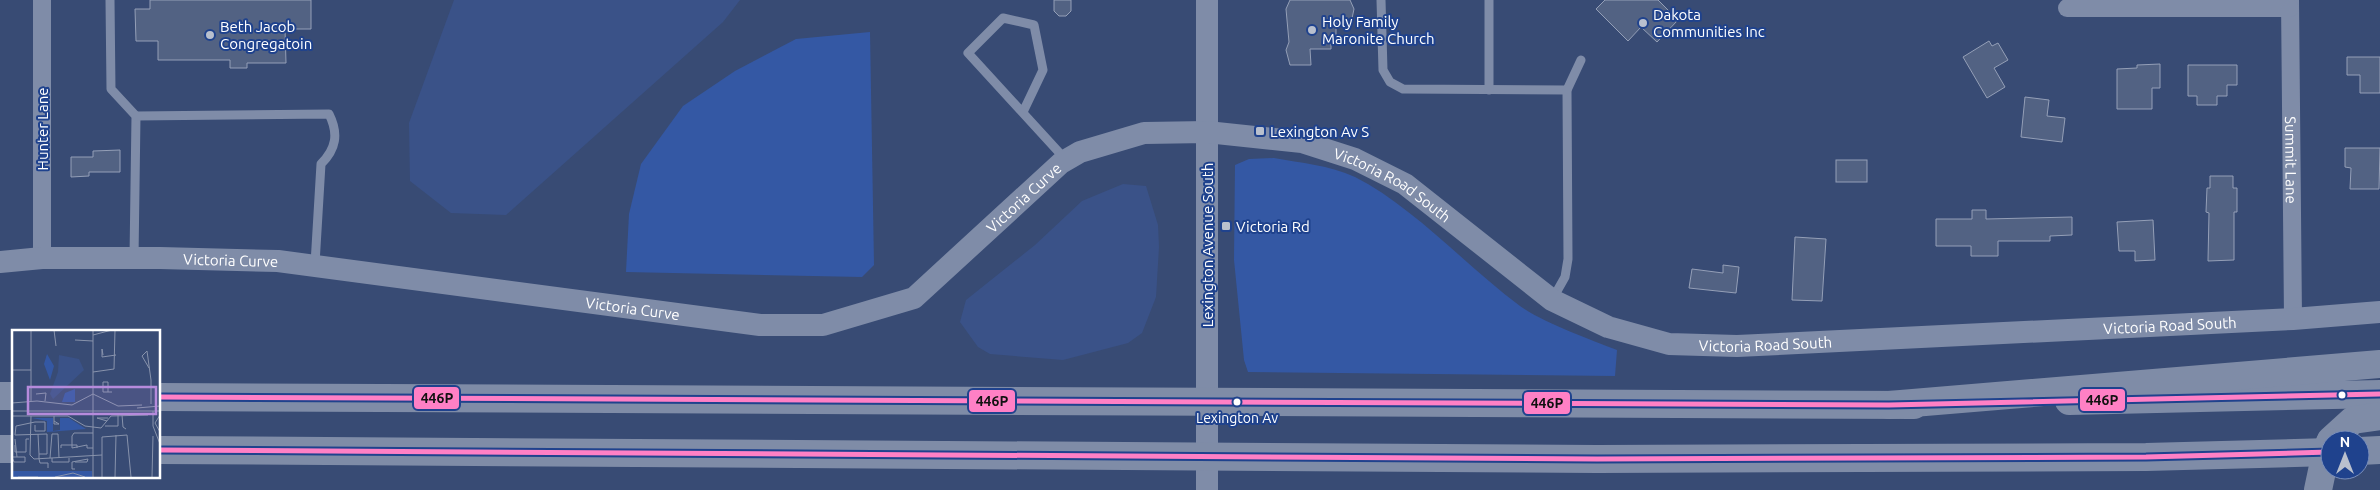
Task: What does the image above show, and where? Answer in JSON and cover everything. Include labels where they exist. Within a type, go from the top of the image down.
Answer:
[{"type":"highway","points":[[1890,406],[2380,364]]},
{"type":"highway","points":[[160,397],[1890,406],[2380,394]]},
{"type":"highway","points":[[2344,430],[2353,420],[2380,416]]},
{"type":"highway","points":[[160,450],[1207,455],[1597,459],[2146,458],[2320,447]]},
{"type":"street","name":"Hunter Lane","points":[[42,0],[42,258]]},
{"type":"street","name":"Lexington Avenue South","points":[[1206,0],[1207,490]]},
{"type":"street","points":[[2068,8],[2290,4]]},
{"type":"street","name":"Summit Lane","points":[[2290,4],[2293,319]]},
{"type":"street","name":"Victoria Curve","points":[[0,262],[42,258],[269,261],[315,265],[760,325],[823,325],[914,298],[1066,160],[1080,152],[1144,133],[1207,132]]},
{"type":"street","name":"Victoria Road South","points":[[1207,132],[1302,142],[1355,159],[1405,184],[1552,300],[1608,327],[1669,344],[1737,346],[2293,319],[2380,312]]},
{"type":"lane","points":[[110,0],[112,89],[136,116],[134,258]]},
{"type":"lane","points":[[1381,0],[1383,70],[1390,82],[1403,89],[1567,90]]},
{"type":"lane","points":[[1489,0],[1489,90]]},
{"type":"lane","points":[[1023,112],[1043,70],[1034,25],[1003,18],[968,53],[1066,160]]},
{"type":"lane","points":[[1552,300],[1565,277],[1568,259],[1567,90],[1581,60]]},
{"type":"lane","points":[[136,116],[329,114],[335,126],[336,139],[330,154],[321,164],[315,265]]},
{"type":"shaded area","points":[[454,0],[740,0],[723,22],[506,215],[451,213],[410,181],[409,123]]},
{"type":"shaded area","points":[[870,32],[874,265],[862,277],[626,272],[629,214],[641,164],[683,106],[735,71],[796,39]]},
{"type":"shaded area","points":[[1274,158],[1315,165],[1345,173],[1377,190],[1419,220],[1520,306],[1580,336],[1617,350],[1615,376],[1248,372],[1244,360],[1234,260],[1235,165],[1249,159]]},
{"type":"shaded area","points":[[1123,184],[1146,186],[1158,225],[1159,247],[1156,297],[1142,333],[1128,343],[1063,360],[990,354],[978,347],[960,322],[966,300],[1035,245],[1082,201]]},
{"type":"building","name":"Beth Jacob Congregatoin","points":[[150,0],[311,0],[311,29],[285,29],[286,63],[247,63],[247,68],[230,68],[230,60],[158,60],[158,41],[136,41],[135,9],[150,9]]},
{"type":"building","points":[[1054,0],[1071,0],[1071,11],[1066,16],[1059,16],[1054,11]]},
{"type":"building","name":"Holy Family Maronite Church","points":[[1290,0],[1350,0],[1354,9],[1351,23],[1336,24],[1336,37],[1331,37],[1331,49],[1310,49],[1311,65],[1290,65],[1286,50],[1289,42],[1286,9]]},
{"type":"building","name":"Dakota Communities Inc","points":[[1605,0],[1658,0],[1678,20],[1657,42],[1641,27],[1628,41],[1596,9]]},
{"type":"building","points":[[1989,41],[1992,46],[1998,43],[2008,60],[1994,68],[2005,87],[1987,98],[1963,57]]},
{"type":"building","points":[[2347,57],[2380,57],[2380,93],[2360,93],[2360,75],[2347,75]]},
{"type":"building","points":[[2160,64],[2160,88],[2152,88],[2152,109],[2117,109],[2117,69],[2137,68],[2137,65]]},
{"type":"building","points":[[2188,65],[2237,65],[2237,85],[2227,85],[2227,96],[2217,96],[2217,105],[2197,105],[2197,96],[2188,96]]},
{"type":"building","points":[[2025,97],[2049,100],[2047,116],[2065,118],[2062,142],[2021,137]]},
{"type":"building","points":[[2345,148],[2380,148],[2379,189],[2350,189],[2351,168],[2345,167]]},
{"type":"building","points":[[120,150],[120,172],[89,172],[89,176],[71,177],[71,157],[93,157],[93,151]]},
{"type":"building","points":[[1836,160],[1867,160],[1867,182],[1836,182]]},
{"type":"building","points":[[2210,176],[2233,176],[2233,188],[2237,188],[2237,212],[2234,212],[2234,260],[2208,261],[2209,213],[2206,212],[2207,188],[2210,188]]},
{"type":"building","points":[[1972,210],[1986,210],[1986,219],[2072,217],[2072,235],[2050,236],[2050,241],[1998,241],[1998,256],[1971,256],[1971,246],[1936,246],[1936,219],[1972,219]]},
{"type":"building","points":[[2153,220],[2155,260],[2135,261],[2135,251],[2119,251],[2117,222]]},
{"type":"building","points":[[1795,237],[1826,239],[1822,301],[1792,300]]},
{"type":"building","points":[[1723,265],[1739,267],[1736,293],[1689,288],[1692,269],[1723,273]]},
{"type":"transit line","name":"446P","points":[[160,397],[1889,405],[2380,394]]},
{"type":"transit line","name":"446P","points":[[160,450],[1597,459],[2146,457],[2320,452]]},
{"type":"place","name":"Dakota Communities Inc","points":[[1643,23]]},
{"type":"place","name":"Holy Family Maronite Church","points":[[1312,30]]},
{"type":"place","name":"Beth Jacob Congregatoin","points":[[210,35]]},
{"type":"place","name":"Lexington Av S","points":[[1260,131]]},
{"type":"place","name":"Victoria Rd","points":[[1226,226]]},
{"type":"place","name":"Lexington Av","points":[[1237,402]]}]
